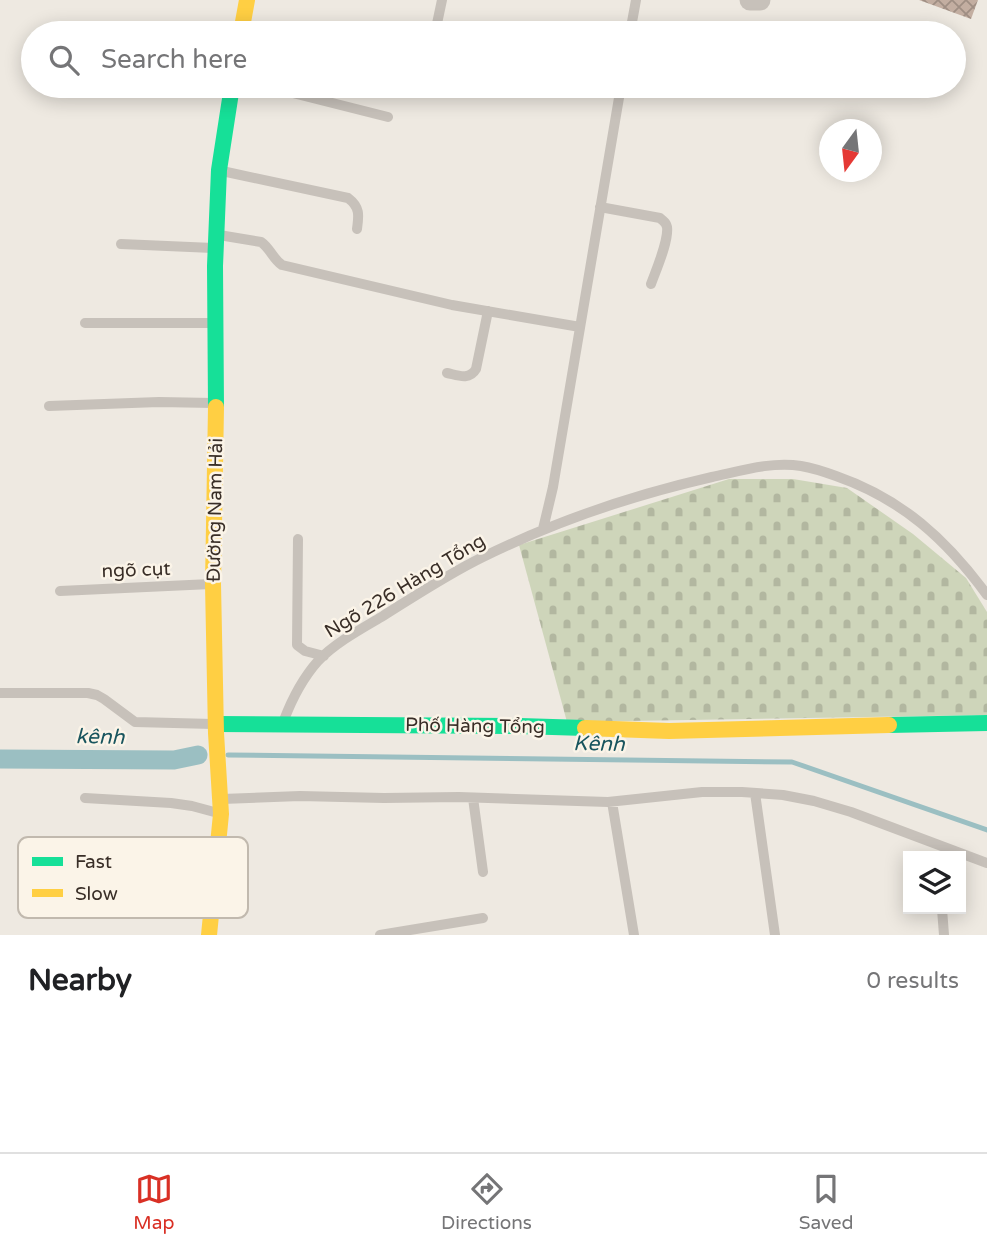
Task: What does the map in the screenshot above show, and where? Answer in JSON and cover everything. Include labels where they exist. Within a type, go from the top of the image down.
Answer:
[{"type":"main road","points":[[243,21],[247,0]]},
{"type":"main road","name":"Đường Nam Hải","points":[[218,837],[221,799],[216,728],[214,584],[216,241],[219,170],[230,98]]},
{"type":"main road","name":"Phố Hàng Tổng","points":[[216,728],[282,724],[520,726],[668,731],[987,723]]},
{"type":"street","points":[[750,0],[761,0]]},
{"type":"lane","points":[[438,21],[442,0]]},
{"type":"lane","points":[[632,21],[636,0]]},
{"type":"lane","points":[[313,98],[388,117]]},
{"type":"lane","points":[[543,529],[619,98]]},
{"type":"lane","points":[[219,170],[348,198],[354,202],[360,214],[357,229]]},
{"type":"lane","points":[[600,206],[660,218],[666,223],[666,240],[651,284]]},
{"type":"lane","points":[[121,244],[261,242],[282,265],[452,305],[580,327]]},
{"type":"lane","points":[[447,373],[463,376],[473,374],[488,311]]},
{"type":"lane","points":[[85,323],[216,324]]},
{"type":"lane","points":[[49,406],[216,403]]},
{"type":"lane","name":"Ngõ 226 Hàng Tổng","points":[[282,724],[299,687],[324,656],[429,587],[481,558],[543,529],[639,495],[751,469],[799,466],[859,484],[903,508],[953,553],[987,595]]},
{"type":"lane","points":[[298,539],[297,645],[305,651],[324,656]]},
{"type":"lane","name":"ngõ cụt","points":[[60,591],[214,584]]},
{"type":"lane","points":[[0,693],[88,693],[104,699],[131,721],[216,728]]},
{"type":"lane","points":[[85,798],[192,806],[221,799],[300,796],[612,802],[702,792],[783,795],[851,812],[987,863]]},
{"type":"lane","points":[[755,793],[775,935]]},
{"type":"lane","points":[[473,798],[483,872]]},
{"type":"lane","points":[[612,802],[634,935]]},
{"type":"lane","points":[[937,844],[938,851]]},
{"type":"lane","points":[[942,914],[944,935]]},
{"type":"lane","points":[[380,935],[483,918]]},
{"type":"green space","points":[[729,479],[793,479],[847,488],[913,534],[966,578],[987,612],[987,715],[567,722],[519,545]]},
{"type":"building","points":[[919,0],[978,0],[971,19]]},
{"type":"waterway","name":"kênh","points":[[0,759],[174,760],[198,755]]},
{"type":"waterway","name":"Kênh","points":[[228,755],[792,762],[987,830]]},
{"type":"traffic: fast","points":[[216,407],[215,266],[219,170],[230,98]]},
{"type":"traffic: fast","points":[[889,725],[987,723]]},
{"type":"traffic: fast","points":[[216,724],[585,728]]},
{"type":"traffic: slow","points":[[243,21],[247,0]]},
{"type":"traffic: slow","points":[[216,407],[213,584],[216,733],[221,814],[219,837]]},
{"type":"traffic: slow","points":[[585,728],[669,731],[889,725]]},
{"type":"traffic: slow","points":[[209,935],[211,918]]}]
